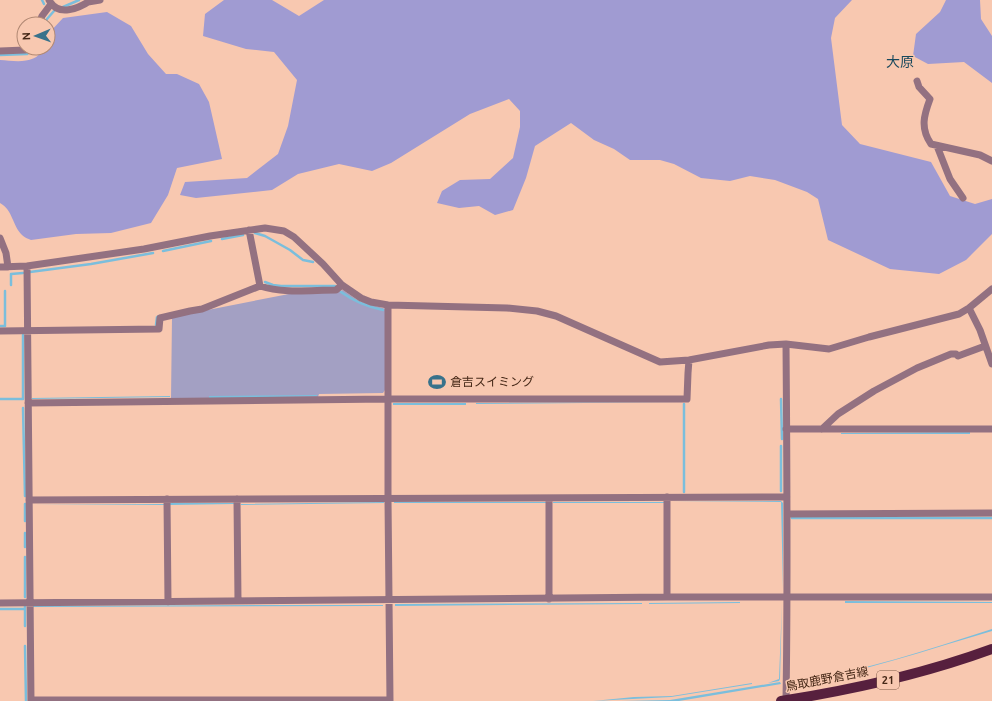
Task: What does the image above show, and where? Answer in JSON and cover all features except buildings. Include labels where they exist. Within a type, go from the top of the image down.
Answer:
[{"type":"main road","name":"鳥取鹿野倉吉線","points":[[784,701],[818,696],[887,680],[970,657],[992,649]]},
{"type":"street","points":[[42,16],[50,2],[58,10],[65,11],[90,1],[100,0]]},
{"type":"street","points":[[0,51],[16,50]]},
{"type":"street","points":[[917,81],[919,87],[930,98],[924,117],[925,136],[930,144],[980,156],[992,161]]},
{"type":"street","points":[[937,146],[950,179],[963,198]]},
{"type":"street","points":[[0,267],[27,266],[144,249],[265,228],[284,231],[294,237],[323,264],[342,285],[361,298],[371,302],[388,305],[507,308],[537,311],[556,316],[660,362],[690,360],[769,345],[786,344],[829,349],[959,314],[970,308],[992,289]]},
{"type":"street","points":[[249,230],[260,286]]},
{"type":"street","points":[[0,238],[6,253],[8,267]]},
{"type":"street","points":[[27,266],[31,701],[387,700],[389,600],[388,305]]},
{"type":"street","points":[[0,331],[159,329],[160,318],[202,309],[260,286],[269,289],[283,290],[336,290],[342,285]]},
{"type":"street","points":[[970,308],[980,330],[992,364]]},
{"type":"street","points":[[784,701],[788,598],[786,344]]},
{"type":"street","points":[[822,429],[844,410],[874,391],[917,368],[951,354],[956,354],[958,356],[985,346]]},
{"type":"street","points":[[28,403],[388,399],[687,399],[690,360]]},
{"type":"street","points":[[786,429],[992,429]]},
{"type":"street","points":[[667,497],[667,598]]},
{"type":"street","points":[[29,500],[787,497]]},
{"type":"street","points":[[237,498],[238,601]]},
{"type":"street","points":[[549,498],[549,599]]},
{"type":"street","points":[[167,499],[168,602]]},
{"type":"street","points":[[787,514],[992,513]]},
{"type":"street","points":[[0,603],[667,598],[992,598]]},
{"type":"shaded area","points":[[224,0],[272,0],[299,16],[324,0],[852,0],[835,18],[831,38],[842,125],[860,144],[931,162],[950,196],[975,204],[992,199],[992,234],[966,260],[939,274],[890,269],[828,240],[818,199],[807,192],[775,180],[750,176],[730,181],[701,178],[674,164],[660,160],[630,160],[614,149],[594,140],[571,123],[535,146],[526,178],[513,210],[495,215],[479,206],[459,208],[437,203],[442,191],[460,180],[490,179],[513,158],[520,127],[520,111],[509,99],[470,114],[391,163],[372,171],[339,164],[298,174],[272,190],[196,198],[180,195],[185,182],[247,178],[278,154],[288,126],[297,80],[274,52],[246,49],[203,36],[205,14]]},
{"type":"shaded area","points":[[946,0],[980,0],[981,19],[992,36],[992,83],[964,62],[928,64],[913,56],[916,34],[940,12]]},
{"type":"shaded area","points":[[107,12],[131,26],[148,54],[166,74],[177,74],[199,84],[209,102],[222,159],[177,168],[168,195],[151,223],[111,233],[76,234],[31,240],[22,235],[16,227],[8,210],[0,203],[0,60],[25,61],[31,60],[37,56],[56,56],[56,26],[63,18]]},
{"type":"shaded area","points":[[343,290],[359,301],[386,309],[385,390],[383,393],[319,394],[318,397],[171,399],[172,317],[294,293],[337,292]]},
{"type":"water","points":[[209,396],[317,396],[209,398]]},
{"type":"water","points":[[170,397],[32,399],[32,398]]},
{"type":"water","points":[[686,402],[476,404],[476,403]]},
{"type":"water","points":[[393,403],[466,403],[466,405],[393,405]]},
{"type":"water","points":[[970,432],[970,434],[841,434],[841,433]]},
{"type":"water","points":[[781,501],[783,503],[783,589],[781,502],[671,502]]},
{"type":"water","points":[[547,502],[547,503],[394,503]]},
{"type":"water","points":[[665,502],[665,503],[553,503]]},
{"type":"water","points":[[170,503],[234,503],[234,504],[170,505]]},
{"type":"water","points":[[384,503],[241,505],[241,504]]},
{"type":"water","points":[[33,504],[164,504],[164,505]]},
{"type":"water","points":[[845,601],[992,602],[992,603],[845,603]]},
{"type":"water","points":[[649,603],[740,603],[649,604]]},
{"type":"water","points":[[782,603],[780,679],[779,681],[768,683],[779,679]]},
{"type":"water","points":[[395,604],[642,604],[395,606]]},
{"type":"water","points":[[33,606],[383,606],[33,607]]},
{"type":"water","points":[[992,629],[992,631],[895,660],[846,673],[797,683],[797,681],[871,666],[944,645]]},
{"type":"water","points":[[780,682],[781,684],[679,701],[621,701],[670,700]]},
{"type":"water","points":[[752,683],[671,697],[593,701],[634,697],[672,696]]},
{"type":"waterway","points":[[42,0],[44,4]]},
{"type":"waterway","points":[[63,7],[79,0]]},
{"type":"waterway","points":[[50,16],[54,11]]},
{"type":"waterway","points":[[0,55],[16,54]]},
{"type":"waterway","points":[[255,233],[265,236],[290,250],[303,260],[313,262]]},
{"type":"waterway","points":[[222,239],[243,235]]},
{"type":"waterway","points":[[163,251],[211,241]]},
{"type":"waterway","points":[[30,272],[91,264],[153,253]]},
{"type":"waterway","points":[[11,285],[11,274],[23,273]]},
{"type":"waterway","points":[[265,282],[281,286],[335,286]]},
{"type":"waterway","points":[[0,326],[5,326],[5,291]]},
{"type":"waterway","points":[[341,292],[361,304],[383,310]]},
{"type":"waterway","points":[[156,325],[157,317],[159,316]]},
{"type":"waterway","points":[[0,399],[23,399],[23,335]]},
{"type":"waterway","points":[[781,399],[782,439]]},
{"type":"waterway","points":[[684,404],[684,492]]},
{"type":"waterway","points":[[23,408],[25,496]]},
{"type":"waterway","points":[[781,446],[781,491]]},
{"type":"waterway","points":[[25,504],[25,521]]},
{"type":"waterway","points":[[792,518],[992,518]]},
{"type":"waterway","points":[[25,533],[25,547]]},
{"type":"waterway","points":[[25,557],[25,597]]},
{"type":"waterway","points":[[25,606],[25,626]]},
{"type":"waterway","points":[[0,609],[25,609]]},
{"type":"waterway","points":[[25,646],[26,701]]},
{"type":"place","name":"倉吉スイミング","points":[[437,382]]},
{"type":"district","name":"大原","points":[[900,62]]}]
